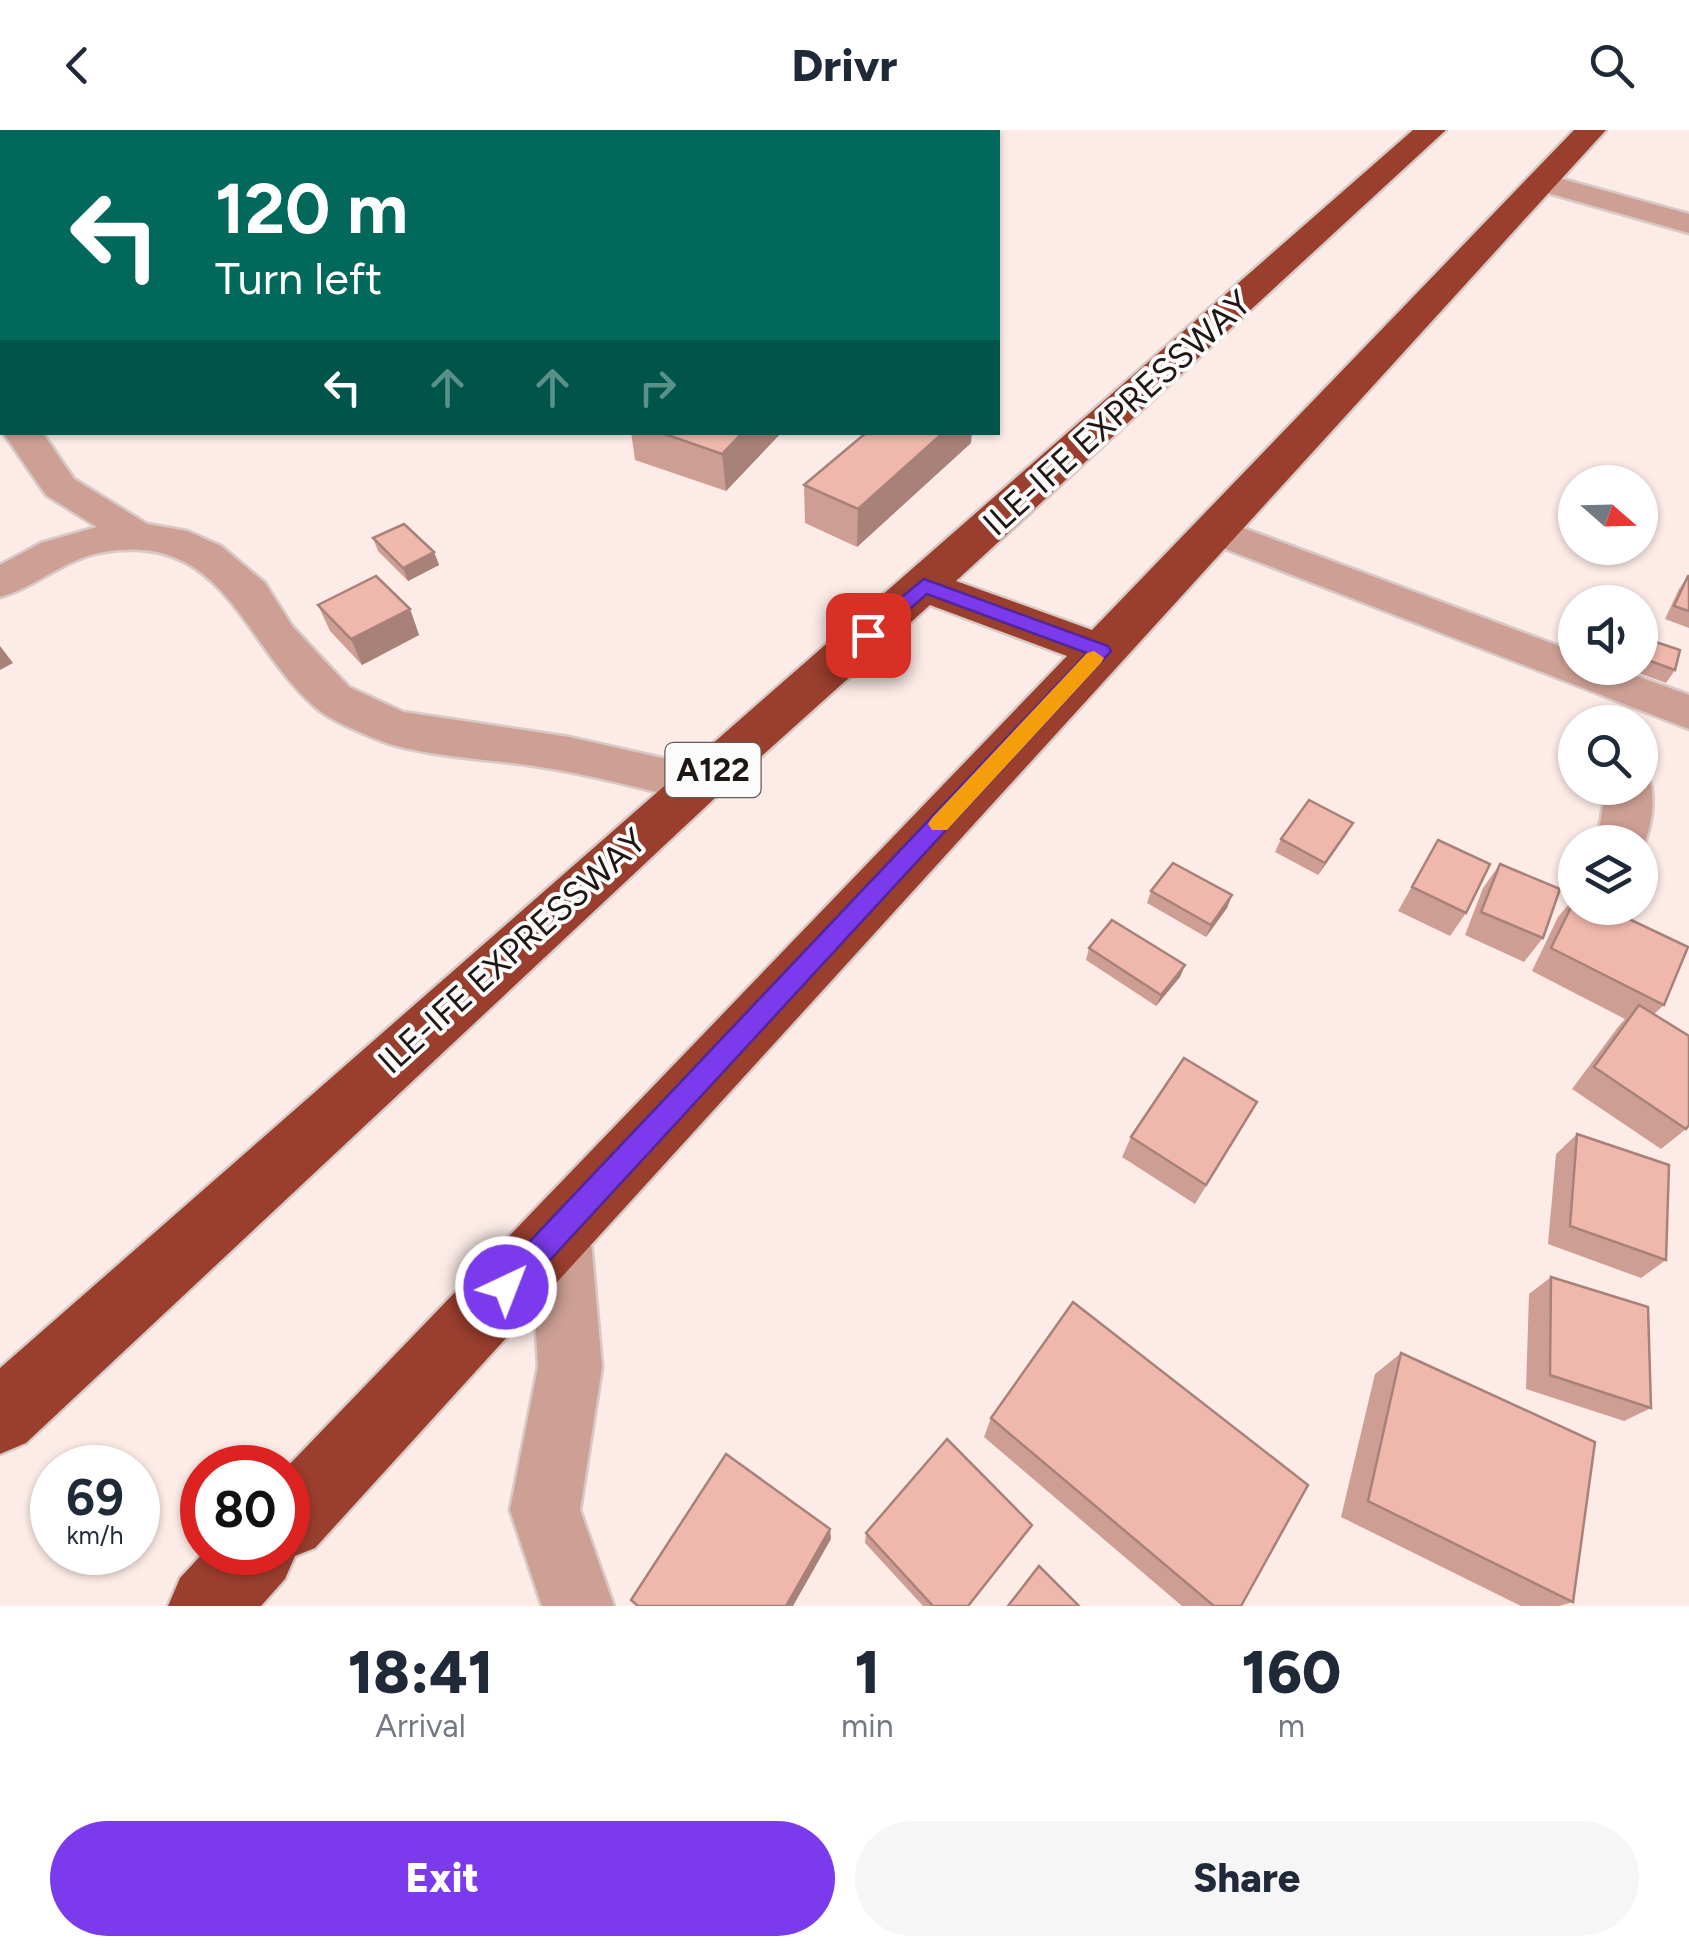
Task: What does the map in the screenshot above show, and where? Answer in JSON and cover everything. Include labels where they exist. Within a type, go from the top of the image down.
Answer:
[{"type":"highway","name":"ILE-IFE EXPRESSWAY","points":[[0,1417],[697,784],[924,586],[1431,130]]},
{"type":"highway","points":[[310,1497],[1591,130]]},
{"type":"highway","points":[[924,586],[1101,651]]},
{"type":"highway","points":[[208,1606],[237,1575]]},
{"type":"street","points":[[1544,183],[1689,224]]},
{"type":"street","points":[[23,435],[35,446],[60,488],[137,535]]},
{"type":"street","points":[[1214,530],[1663,719]]},
{"type":"street","points":[[0,583],[55,552],[137,535],[173,540],[207,555],[250,592],[277,636],[333,698],[395,728],[570,754],[697,784]]},
{"type":"street","points":[[560,1229],[570,1367],[545,1510],[578,1606]]},
{"type":"building","points":[[668,435],[740,435],[722,454]]},
{"type":"building","points":[[863,435],[941,435],[858,509],[804,485]]},
{"type":"building","points":[[404,524],[434,552],[403,568],[373,538]]},
{"type":"building","points":[[376,576],[410,609],[351,639],[318,605]]},
{"type":"building","points":[[1689,576],[1689,611],[1674,606]]},
{"type":"building","points":[[1658,643],[1680,650],[1675,670],[1658,664]]},
{"type":"building","points":[[1309,800],[1353,823],[1325,863],[1281,839]]},
{"type":"building","points":[[1438,840],[1490,864],[1466,913],[1412,887]]},
{"type":"building","points":[[1173,863],[1232,895],[1211,925],[1151,891]]},
{"type":"building","points":[[1500,864],[1558,888],[1543,938],[1481,912]]},
{"type":"building","points":[[1112,920],[1185,965],[1161,995],[1089,948]]},
{"type":"building","points":[[1562,925],[1642,925],[1688,947],[1664,1005],[1551,948]]},
{"type":"building","points":[[1639,1005],[1689,1036],[1686,1129],[1594,1067]]},
{"type":"building","points":[[1184,1058],[1257,1102],[1206,1185],[1131,1137]]},
{"type":"building","points":[[1577,1134],[1669,1165],[1666,1260],[1570,1226]]},
{"type":"building","points":[[1551,1277],[1648,1307],[1651,1408],[1550,1375]]},
{"type":"building","points":[[1073,1302],[1308,1485],[1241,1606],[1214,1606],[991,1418]]},
{"type":"building","points":[[1401,1353],[1595,1442],[1573,1602],[1368,1501]]},
{"type":"building","points":[[947,1439],[1032,1525],[968,1606],[933,1606],[866,1533]]},
{"type":"building","points":[[726,1454],[830,1529],[786,1606],[638,1606],[631,1600]]},
{"type":"building","points":[[1039,1566],[1079,1606],[1008,1606]]},
{"type":"slow traffic","points":[[939,824],[1094,658]]},
{"type":"route","points":[[506,1287],[1101,651],[924,586],[868,635]]}]
